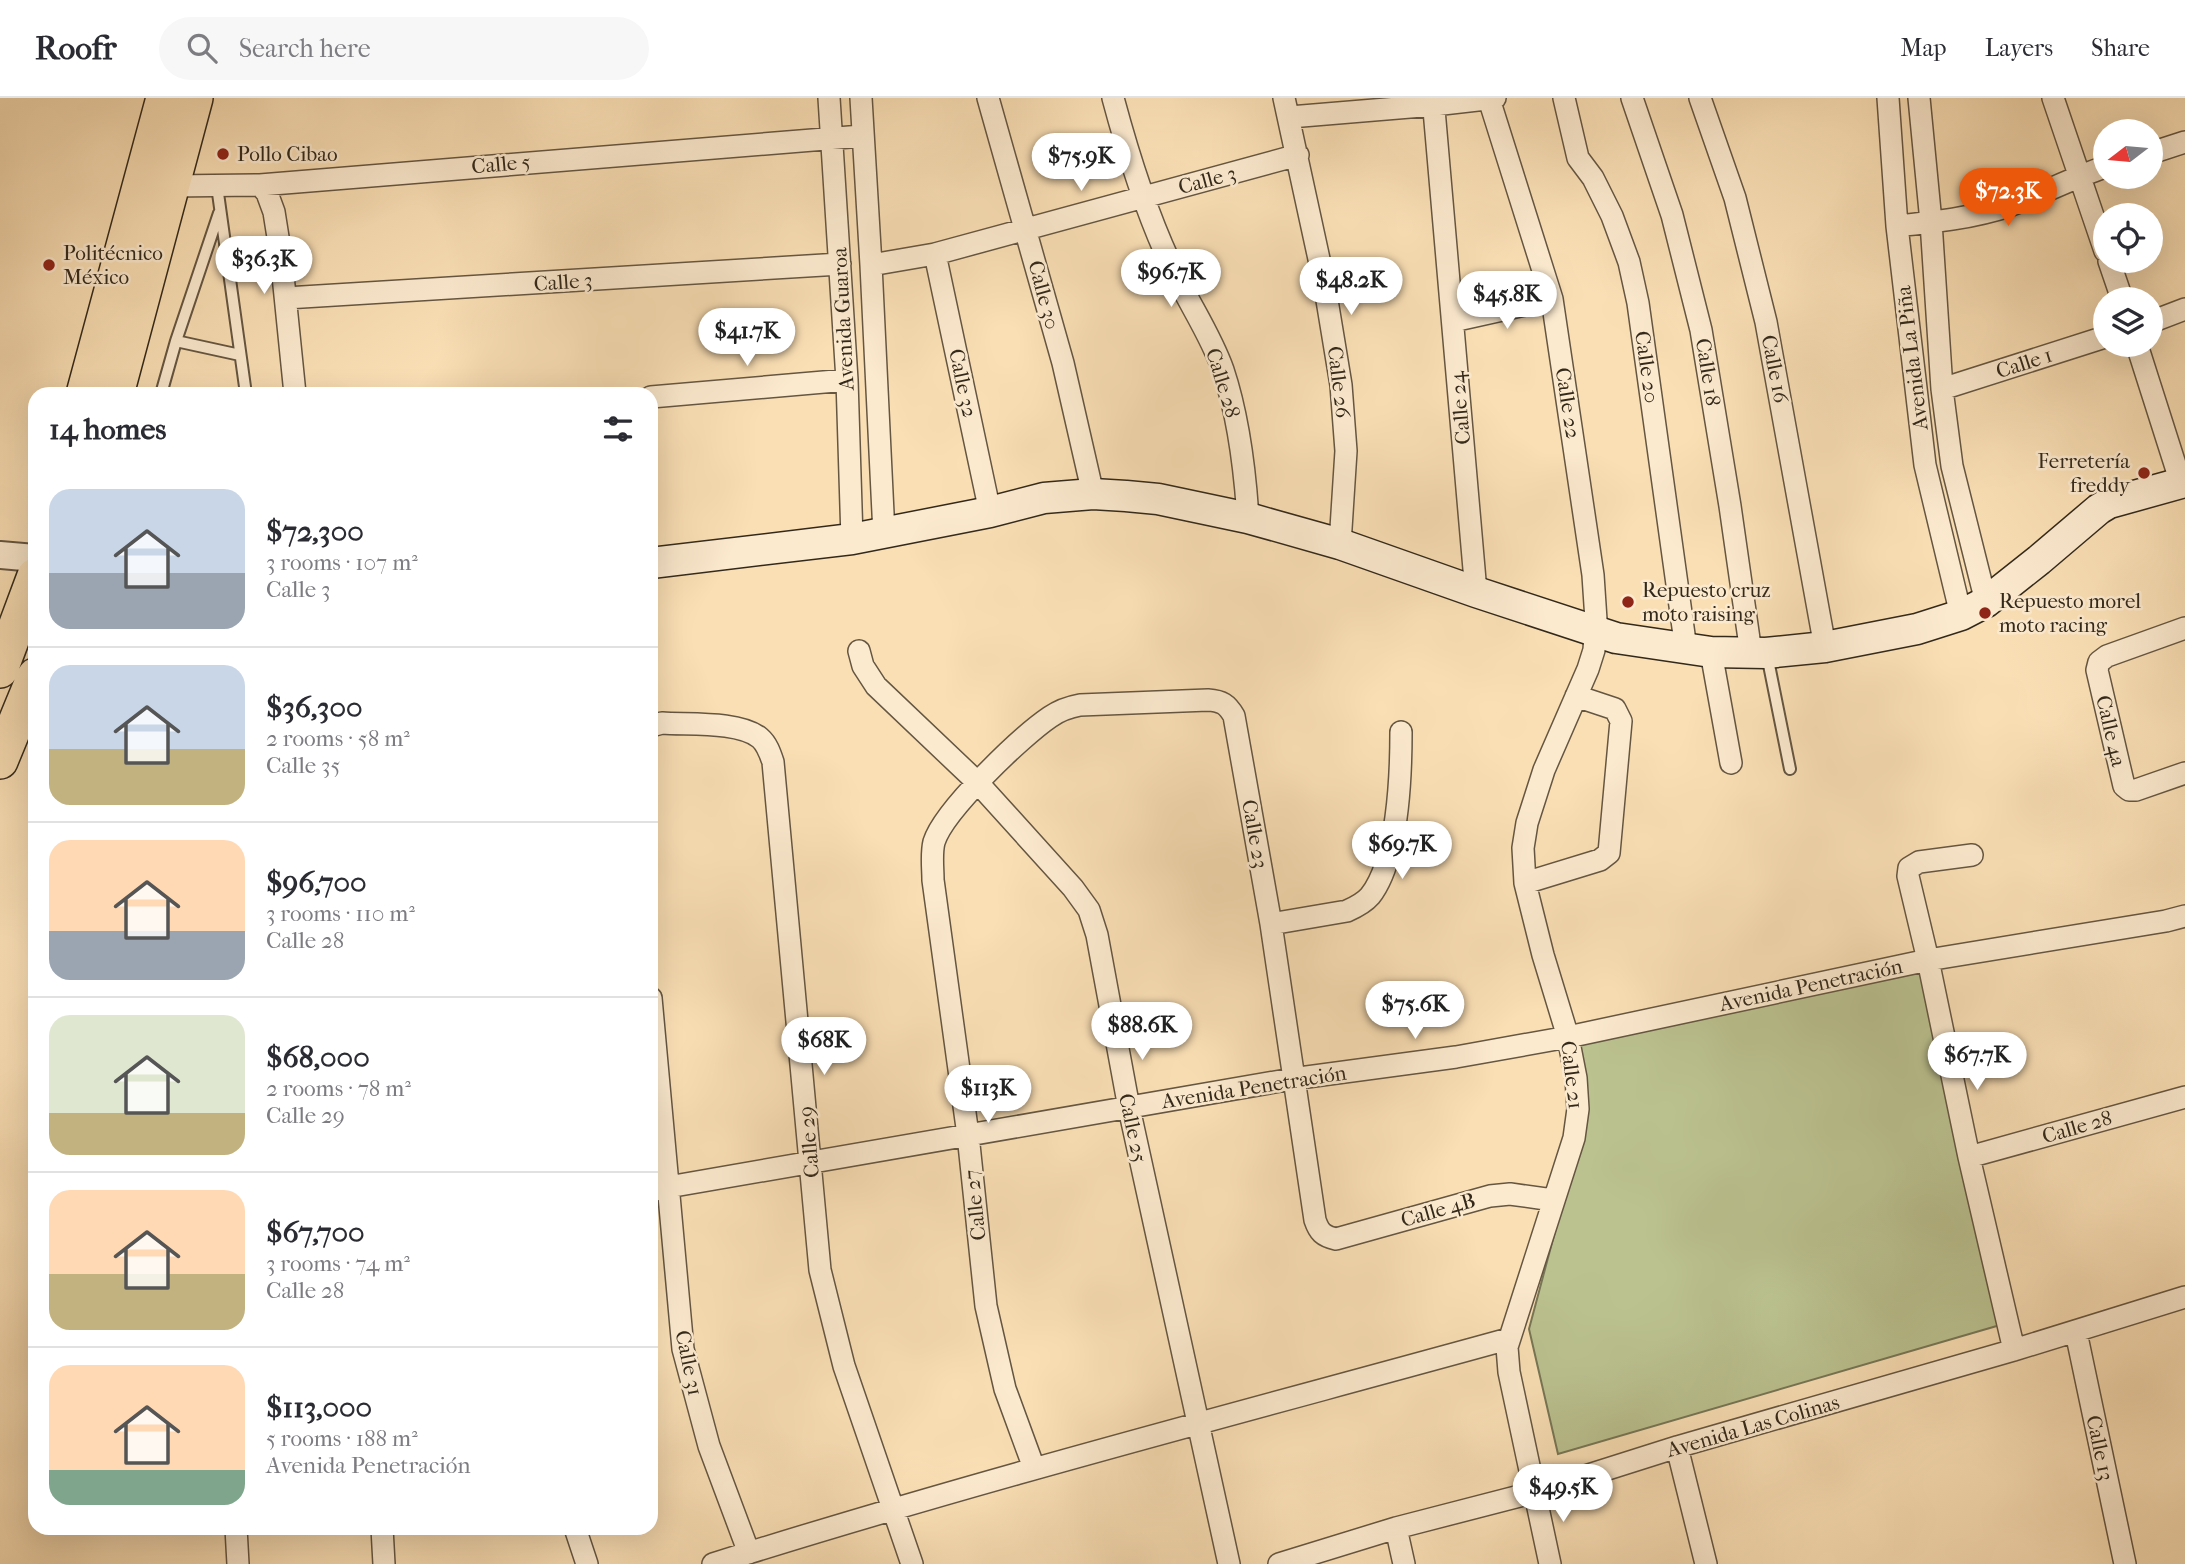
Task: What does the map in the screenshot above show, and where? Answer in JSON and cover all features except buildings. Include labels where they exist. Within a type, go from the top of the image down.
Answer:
[{"type":"highway","points":[[117,387],[156,183],[164,98]]},
{"type":"highway","points":[[87,387],[156,183],[195,98]]},
{"type":"highway","points":[[0,670],[9,626],[28,589]]},
{"type":"highway","points":[[0,761],[28,693]]},
{"type":"main road","points":[[658,562],[884,534],[1044,498],[1093,494],[1158,499],[1248,518],[1340,544],[1616,638],[1699,651],[1758,653],[1825,647],[1917,629],[1974,608],[2099,509],[2109,503],[2183,482]]},
{"type":"street","name":"Avenida Guaroa","points":[[829,98],[847,380],[852,539]]},
{"type":"street","name":"Avenida Guaroa","points":[[861,98],[872,265],[884,534]]},
{"type":"street","name":"Calle 30","points":[[988,98],[1066,375],[1093,494]]},
{"type":"street","name":"Calle 28","points":[[1113,98],[1144,197],[1169,261],[1224,371],[1245,476],[1248,518]]},
{"type":"street","name":"Calle 20","points":[[1564,98],[1578,158],[1604,199],[1629,262],[1699,651],[1731,763]]},
{"type":"street","name":"Calle 18","points":[[1632,98],[1672,215],[1701,330],[1758,653]]},
{"type":"street","name":"Calle 16","points":[[1700,98],[1735,198],[1766,322],[1825,647]]},
{"type":"street","name":"Avenida La Piña","points":[[1888,98],[1896,226],[1925,465],[1974,608]]},
{"type":"street","name":"Avenida La Piña","points":[[1919,98],[1931,222],[1942,389],[1974,608]]},
{"type":"street","points":[[2053,98],[2093,216]]},
{"type":"street","points":[[1287,107],[1492,99]]},
{"type":"street","name":"Calle 22","points":[[1492,99],[1552,299],[1593,575],[1596,631]]},
{"type":"street","name":"Calle 24","points":[[1434,102],[1476,592]]},
{"type":"street","name":"Calle 26","points":[[1287,107],[1324,282],[1345,420],[1345,482],[1340,544]]},
{"type":"street","name":"Calle 5","points":[[156,183],[260,185],[862,135]]},
{"type":"street","points":[[2163,149],[2185,142]]},
{"type":"street","name":"Calle 3","points":[[872,265],[935,254],[1298,155]]},
{"type":"street","points":[[1896,226],[1971,217],[2046,192],[2093,171]]},
{"type":"street","points":[[260,185],[267,193],[274,212],[294,387]]},
{"type":"street","name":"Calle 32","points":[[935,254],[990,512]]},
{"type":"street","name":"Calle 3","points":[[286,299],[840,264]]},
{"type":"street","points":[[1453,321],[1552,299]]},
{"type":"street","points":[[2163,317],[2185,309]]},
{"type":"street","name":"Calle 1","points":[[1942,389],[2093,341]]},
{"type":"street","points":[[2141,357],[2183,482]]},
{"type":"street","points":[[658,396],[847,380]]},
{"type":"street","points":[[0,555],[28,557]]},
{"type":"street","name":"Calle 4a","points":[[2185,628],[2106,656],[2099,662],[2097,670],[2124,786],[2129,790],[2136,790],[2185,773]]},
{"type":"street","name":"Calle 21","points":[[1550,1564],[1507,1364],[1508,1339],[1574,1138],[1578,1109],[1576,1078],[1568,1037],[1525,883],[1523,848],[1527,823],[1544,770],[1591,660],[1596,631]]},
{"type":"street","name":"Calle 25","points":[[859,651],[863,666],[876,686],[978,783],[1073,888],[1089,910],[1097,935],[1129,1108],[1229,1564]]},
{"type":"street","points":[[1525,883],[1600,860],[1609,853],[1621,721],[1615,709],[1576,696]]},
{"type":"street","name":"Calle 23","points":[[978,783],[1016,744],[1053,715],[1069,707],[1208,700],[1228,705],[1234,716],[1271,924],[1315,1220],[1319,1231],[1325,1237]]},
{"type":"street","name":"Calle 29","points":[[658,724],[730,727],[750,731],[762,739],[774,762],[820,1270],[844,1366],[912,1564]]},
{"type":"street","points":[[1271,924],[1347,911],[1370,896],[1383,871],[1392,838],[1401,767],[1401,732]]},
{"type":"street","name":"Calle 27","points":[[978,783],[943,825],[934,843],[933,880],[968,1135],[986,1306],[1005,1389],[1034,1468]]},
{"type":"street","points":[[1972,855],[1919,862],[1909,868],[1908,876],[2014,1350]]},
{"type":"street","name":"Avenida Penetración","points":[[659,1188],[1293,1079],[1456,1057],[1568,1037],[1928,960],[2185,916]]},
{"type":"street","name":"Calle 28","points":[[1969,1157],[2185,1097]]},
{"type":"street","name":"Calle 31","points":[[658,1165],[683,1349],[709,1446],[749,1553]]},
{"type":"street","name":"Calle 4B","points":[[1325,1237],[1335,1239],[1502,1194],[1553,1200]]},
{"type":"street","name":"Avenida Las Colinas","points":[[1279,1564],[1396,1528],[1535,1492],[1677,1447],[2076,1332],[2185,1297]]},
{"type":"street","name":"Calle 13","points":[[2076,1332],[2125,1564]]},
{"type":"street","points":[[713,1564],[1034,1468],[1508,1339]]},
{"type":"street","points":[[1677,1447],[1706,1564]]},
{"type":"street","points":[[1396,1528],[1404,1564]]},
{"type":"street","points":[[236,1535],[238,1564]]},
{"type":"street","points":[[382,1535],[384,1564]]},
{"type":"street","points":[[577,1535],[587,1564]]},
{"type":"lane","points":[[217,186],[245,387]]},
{"type":"lane","points":[[164,387],[176,341],[220,209]]},
{"type":"lane","points":[[176,341],[240,355]]},
{"type":"lane","points":[[240,387],[243,376]]},
{"type":"lane","points":[[1758,653],[1790,769]]},
{"type":"green space","points":[[1923,971],[2007,1323],[1558,1454],[1529,1329],[1588,1108],[1577,1043]]},
{"type":"place","name":"Pollo Cibao","points":[[223,154]]},
{"type":"place","name":"Politécnico México","points":[[49,265]]},
{"type":"place","name":"Ferretería freddy","points":[[2144,473]]},
{"type":"place","name":"Repuesto cruz moto raising","points":[[1628,602]]},
{"type":"place","name":"Repuesto morel moto racing","points":[[1985,613]]}]
